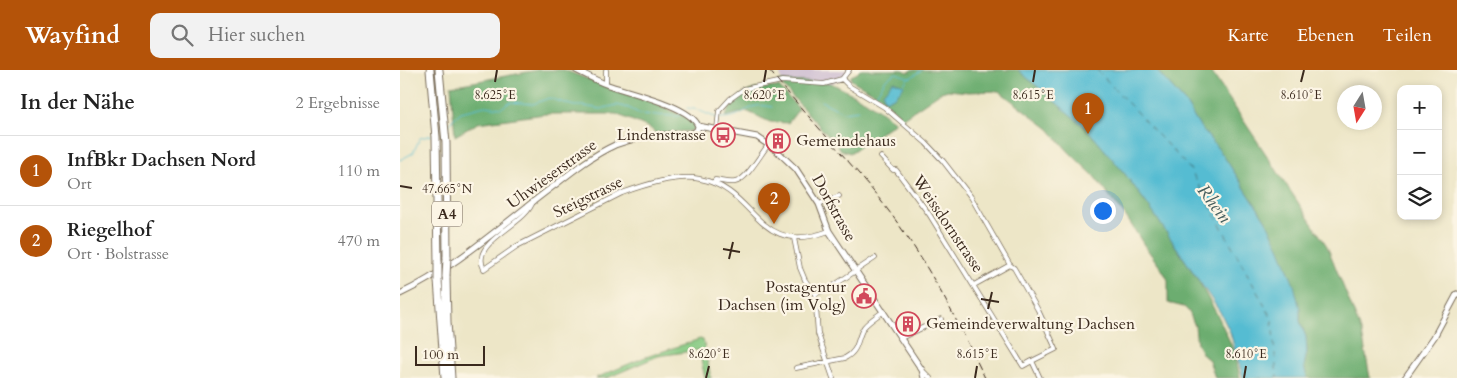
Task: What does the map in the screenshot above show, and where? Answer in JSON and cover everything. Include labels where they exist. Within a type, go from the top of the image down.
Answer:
[{"type":"highway","name":"A4","points":[[430,70],[437,177],[438,263],[435,278],[444,378]]},
{"type":"highway","name":"A4","points":[[439,70],[447,171],[447,322],[452,378]]},
{"type":"street","points":[[576,70],[606,84],[677,108],[692,117],[698,126]]},
{"type":"street","points":[[606,70],[608,80],[606,84]]},
{"type":"street","points":[[717,129],[718,112],[738,93],[753,86],[782,81],[824,84],[842,79],[848,70]]},
{"type":"street","points":[[842,79],[849,86],[870,97],[926,143],[962,184],[982,214],[1010,265],[1014,268],[1038,310],[1056,349],[1032,361],[1040,378]]},
{"type":"street","name":"Dorfstrasse","points":[[698,126],[753,136],[769,144],[796,169],[819,204],[829,230],[922,370],[924,378]]},
{"type":"street","name":"Uhwieserstrasse","points":[[400,294],[435,278],[533,201],[589,160],[616,145],[656,135],[693,133],[697,130],[698,126]]},
{"type":"street","points":[[713,183],[715,180],[734,183],[739,181],[747,174],[769,144]]},
{"type":"street","name":"Weissdornstrasse","points":[[881,157],[893,170],[896,170],[929,214],[1023,366],[1032,361]]},
{"type":"street","name":"Steigstrasse","points":[[533,201],[530,209],[483,251],[481,260],[484,269],[517,246],[622,193],[639,187],[680,178],[698,178],[713,183]]},
{"type":"street","points":[[713,183],[725,189],[774,232],[794,238],[812,236],[829,230]]},
{"type":"street","points":[[819,204],[839,196]]},
{"type":"street","points":[[794,238],[800,268],[805,280],[815,294],[818,334],[833,378]]},
{"type":"street","points":[[815,294],[833,286],[875,258]]},
{"type":"street","points":[[974,285],[1010,265]]},
{"type":"street","points":[[1405,378],[1434,337],[1457,294]]},
{"type":"street","points":[[796,368],[845,358],[852,354],[864,327],[884,311]]},
{"type":"street","points":[[901,338],[941,319]]},
{"type":"street","points":[[922,370],[930,378]]},
{"type":"shaded area","points":[[779,70],[849,70],[842,79],[831,83],[782,81]]},
{"type":"green space","points":[[538,70],[564,70],[652,102],[692,120],[695,127],[692,131],[655,133],[650,128],[616,114],[545,114],[478,123],[455,136],[451,86]]},
{"type":"green space","points":[[859,70],[903,70],[908,72],[912,70],[1018,70],[1087,129],[1125,174],[1150,208],[1198,280],[1219,318],[1235,353],[1240,378],[1215,378],[1209,360],[1203,355],[1197,344],[1195,326],[1189,312],[1184,307],[1168,303],[1168,280],[1163,271],[1127,218],[1093,175],[1049,129],[999,91],[968,92],[948,90],[941,92],[903,118],[878,95],[851,80],[851,76],[858,73]]},
{"type":"green space","points":[[1156,70],[1210,70],[1327,246],[1362,333],[1370,378],[1307,378],[1304,366],[1307,352],[1306,337],[1300,321],[1300,309],[1266,221],[1223,155],[1198,124],[1185,102]]},
{"type":"green space","points":[[778,81],[831,83],[866,101],[896,122],[850,153],[841,150]]},
{"type":"green space","points":[[779,87],[799,109],[788,123],[770,122],[746,111],[725,117],[735,101],[746,92],[760,88]]},
{"type":"green space","points":[[700,339],[703,340],[711,378],[705,378],[699,350],[658,356],[607,378],[596,378],[643,358]]},
{"type":"water","name":"Rhein","points":[[1018,70],[1156,70],[1185,102],[1198,124],[1223,155],[1266,221],[1280,249],[1294,285],[1300,309],[1300,321],[1306,337],[1307,352],[1304,366],[1307,378],[1243,378],[1230,332],[1220,312],[1150,208],[1125,174],[1087,129]]},
{"type":"water","points":[[893,81],[904,85],[896,95],[890,99],[884,99],[883,93]]},
{"type":"waterway","points":[[875,96],[886,79],[896,73],[910,78],[922,70]]},
{"type":"waterway","points":[[903,85],[908,78]]},
{"type":"waterway","points":[[447,128],[461,112],[485,106],[501,108],[510,102],[533,104],[549,98],[574,106],[600,109],[617,105],[629,108],[640,114],[679,116],[681,113]]},
{"type":"waterway","points":[[821,101],[843,112],[859,110]]},
{"type":"waterway","points":[[687,108],[713,116],[728,118],[756,106],[772,107]]},
{"type":"waterway","points":[[400,160],[413,153],[420,138],[433,135]]},
{"type":"ferry route","points":[[1097,70],[1190,169],[1272,319],[1277,378]]},
{"type":"railway","points":[[769,70],[852,165],[899,225],[945,300],[985,378]]},
{"type":"place","name":"InfBkr Dachsen Nord","points":[[1088,134]]},
{"type":"place","name":"Lindenstrasse","points":[[723,135]]},
{"type":"place","name":"Gemeindehaus","points":[[778,141]]},
{"type":"place","name":"Riegelhof","points":[[774,224]]},
{"type":"place","name":"Postagentur Dachsen (im Volg)","points":[[864,296]]},
{"type":"place","name":"Gemeindeverwaltung Dachsen","points":[[908,324]]}]
